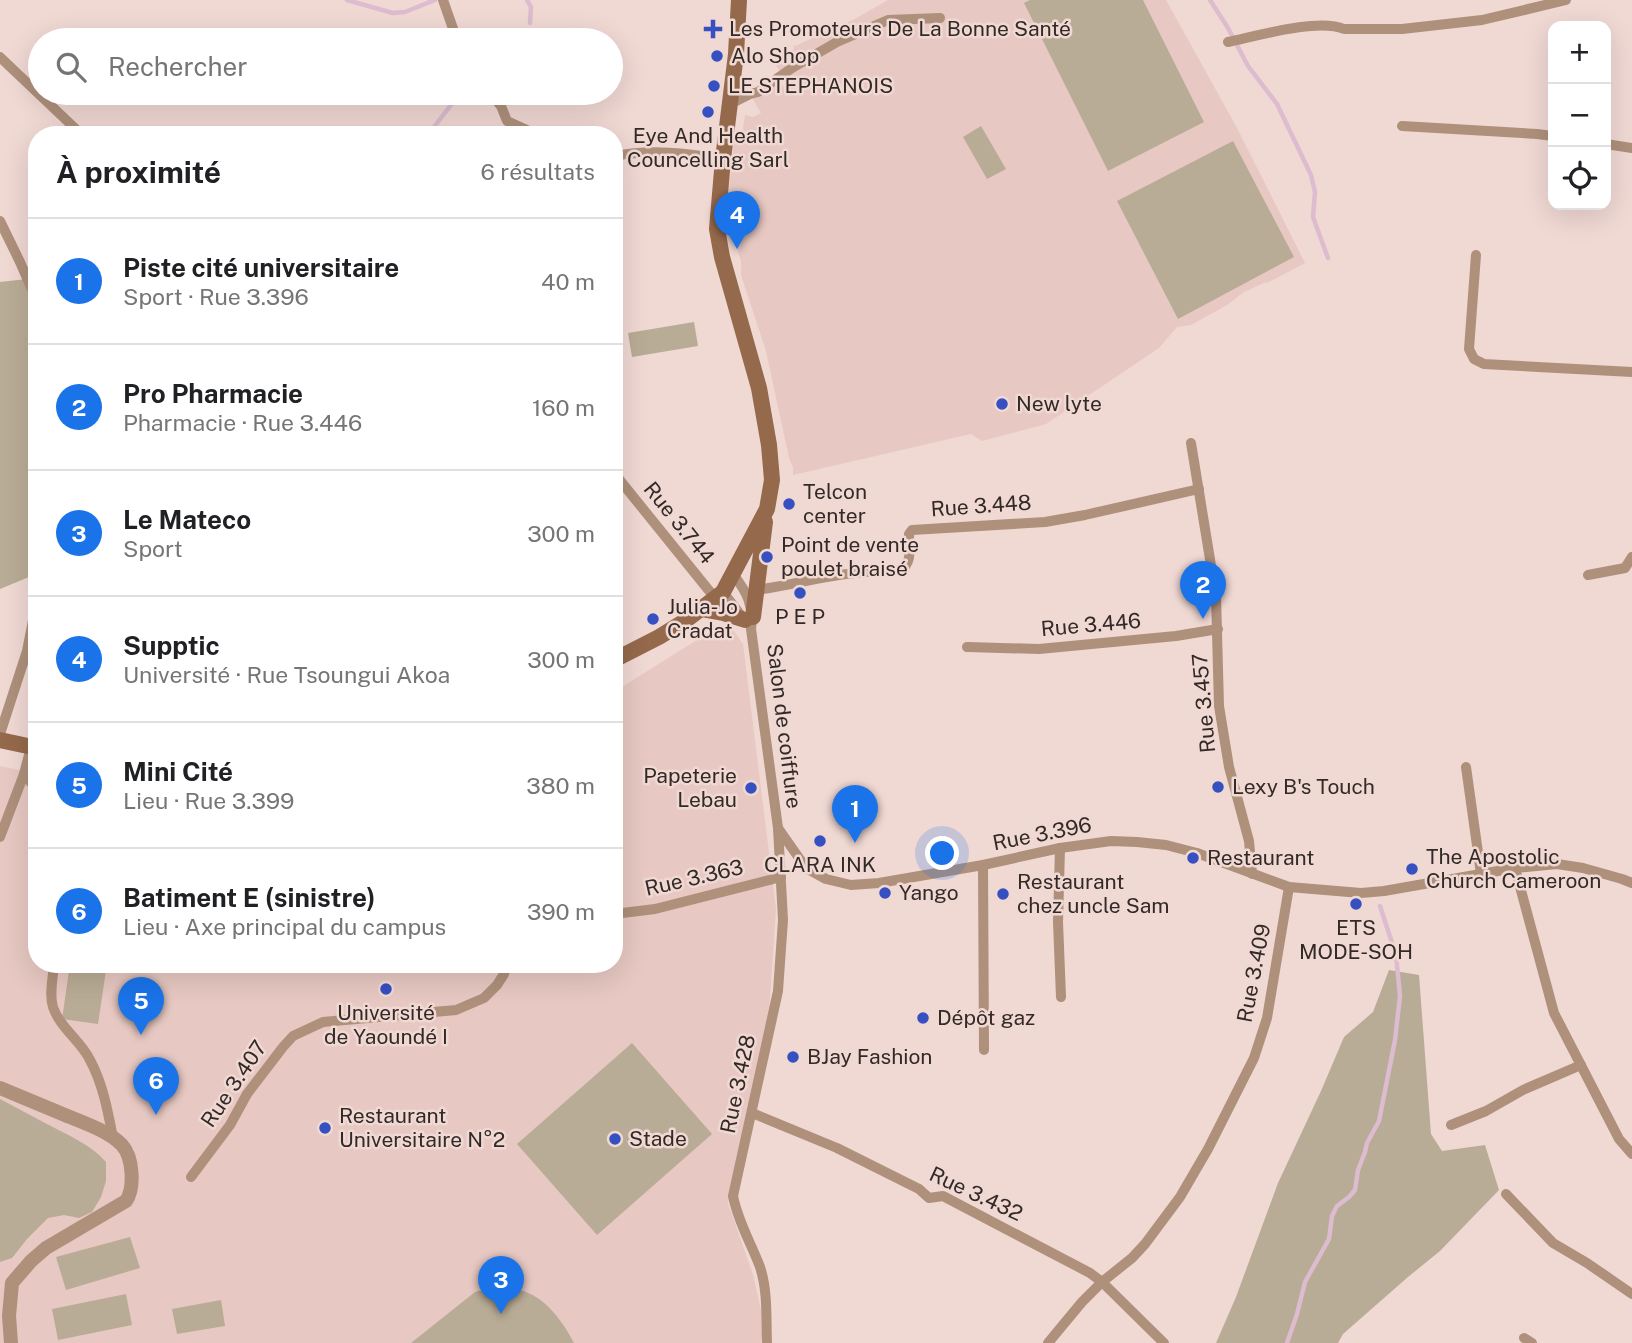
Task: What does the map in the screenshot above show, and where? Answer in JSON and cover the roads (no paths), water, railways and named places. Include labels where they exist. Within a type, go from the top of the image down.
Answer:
[{"type":"main road","points":[[701,609],[750,622],[772,480],[759,388],[722,257],[717,229],[736,54],[739,0]]},
{"type":"main road","points":[[623,655],[659,636],[719,595],[733,575],[767,509]]},
{"type":"main road","points":[[0,740],[28,747]]},
{"type":"street","points":[[443,0],[453,28]]},
{"type":"street","points":[[1228,42],[1297,27],[1335,25],[1344,29],[1402,29],[1482,20],[1566,0]]},
{"type":"street","points":[[730,104],[750,93],[758,92],[837,42],[888,20],[940,18]]},
{"type":"street","points":[[0,57],[28,84]]},
{"type":"street","points":[[50,105],[73,126]]},
{"type":"street","points":[[500,105],[507,121],[518,126]]},
{"type":"street","points":[[1402,126],[1548,135]]},
{"type":"street","points":[[1611,145],[1632,148]]},
{"type":"street","points":[[623,154],[674,152],[723,159]]},
{"type":"street","points":[[0,221],[28,280]]},
{"type":"street","points":[[1476,255],[1469,349],[1474,359],[1484,364],[1632,372]]},
{"type":"street","name":"Rue 3.457","points":[[1191,443],[1216,596],[1219,706],[1229,767],[1249,841],[1252,874]]},
{"type":"street","name":"Rue 3.744","points":[[623,483],[719,595],[750,622]]},
{"type":"street","name":"Rue 3.448","points":[[755,590],[830,576],[900,570],[909,562],[909,534],[912,530],[1045,522],[1199,489]]},
{"type":"street","points":[[1588,575],[1625,568],[1632,557]]},
{"type":"street","name":"Salon de coiffure","points":[[733,575],[744,588],[750,603],[750,622],[778,828]]},
{"type":"street","name":"Rue 3.446","points":[[967,647],[1039,649],[1176,636],[1218,629]]},
{"type":"street","points":[[0,734],[28,646]]},
{"type":"street","points":[[0,837],[28,764]]},
{"type":"street","points":[[1466,767],[1481,874]]},
{"type":"street","points":[[24,774],[28,779]]},
{"type":"street","name":"Rue 3.396","points":[[778,828],[806,868],[826,879],[851,885],[879,883],[1059,848],[1111,841],[1166,845],[1197,853],[1289,887]]},
{"type":"street","name":"Rue 3.428","points":[[767,1343],[761,1270],[737,1216],[733,1196],[778,991],[783,920],[778,828]]},
{"type":"street","points":[[1059,848],[1061,997]]},
{"type":"street","points":[[984,864],[984,1050]]},
{"type":"street","points":[[1289,887],[1361,893],[1515,868],[1557,864],[1583,867],[1632,883]]},
{"type":"street","points":[[1515,868],[1550,1004],[1619,1139],[1632,1154]]},
{"type":"street","name":"Rue 3.363","points":[[623,913],[655,909],[781,877]]},
{"type":"street","name":"Rue 3.409","points":[[1048,1343],[1082,1302],[1145,1244],[1180,1197],[1208,1149],[1254,1058],[1267,1018],[1289,887]]},
{"type":"street","points":[[53,973],[53,1009],[92,1063],[106,1104],[113,1138]]},
{"type":"street","name":"Rue 3.407","points":[[191,1177],[230,1125],[247,1094],[293,1036],[323,1022],[456,1010],[484,998],[504,973]]},
{"type":"street","points":[[1451,1125],[1581,1065]]},
{"type":"street","points":[[0,1088],[89,1125],[113,1138],[124,1147],[132,1177],[130,1195],[126,1201],[46,1248],[12,1283],[9,1316],[11,1343]]},
{"type":"street","name":"Rue 3.432","points":[[752,1113],[837,1149],[919,1189],[929,1198],[943,1196],[1074,1263],[1102,1282],[1164,1343]]},
{"type":"street","points":[[1506,1194],[1553,1243],[1632,1294]]},
{"type":"waterway","points":[[347,0],[393,13],[405,12],[435,0]]},
{"type":"waterway","points":[[527,0],[531,7],[530,23]]},
{"type":"waterway","points":[[1210,0],[1248,66],[1277,104],[1311,175],[1315,192],[1313,217],[1328,258]]},
{"type":"waterway","points":[[435,126],[451,105]]},
{"type":"waterway","points":[[1287,1343],[1305,1282],[1329,1239],[1332,1216],[1337,1206],[1355,1190],[1367,1143],[1379,1121],[1395,1040],[1400,996],[1396,955],[1380,906]]},
{"type":"place","name":"Les Promoteurs De La Bonne Santé","points":[[713,29]]},
{"type":"place","name":"Alo Shop","points":[[717,56]]},
{"type":"place","name":"LE STEPHANOIS","points":[[714,86]]},
{"type":"place","name":"Eye And Health Councelling Sarl","points":[[708,112]]},
{"type":"place","name":"Supptic","points":[[737,249]]},
{"type":"place","name":"New lyte","points":[[1002,404]]},
{"type":"place","name":"Telcon center","points":[[789,504]]},
{"type":"place","name":"Point de vente poulet braisé","points":[[767,557]]},
{"type":"place","name":"P E P","points":[[800,593]]},
{"type":"place","name":"Julia-Jo Cradat","points":[[653,619]]},
{"type":"place","name":"Pro Pharmacie","points":[[1203,619]]},
{"type":"place","name":"Lexy B's Touch","points":[[1218,787]]},
{"type":"place","name":"Papeterie Lebau","points":[[751,788]]},
{"type":"place","name":"CLARA INK","points":[[820,841]]},
{"type":"place","name":"Piste cité universitaire","points":[[855,843]]},
{"type":"place","name":"Restaurant","points":[[1193,858]]},
{"type":"place","name":"The Apostolic Church Cameroon","points":[[1412,869]]},
{"type":"place","name":"Yango","points":[[885,893]]},
{"type":"place","name":"Restaurant chez uncle Sam","points":[[1003,894]]},
{"type":"place","name":"ETS MODE-SOH","points":[[1356,904]]},
{"type":"place","name":"Université de Yaoundé I","points":[[386,989]]},
{"type":"place","name":"Dépôt gaz","points":[[923,1018]]},
{"type":"place","name":"Mini Cité","points":[[141,1035]]},
{"type":"place","name":"BJay Fashion","points":[[793,1057]]},
{"type":"place","name":"Batiment E (sinistre)","points":[[156,1115]]},
{"type":"place","name":"Restaurant Universitaire N°2","points":[[325,1128]]},
{"type":"place","name":"Stade","points":[[615,1139]]},
{"type":"place","name":"Le Mateco","points":[[501,1314]]}]
